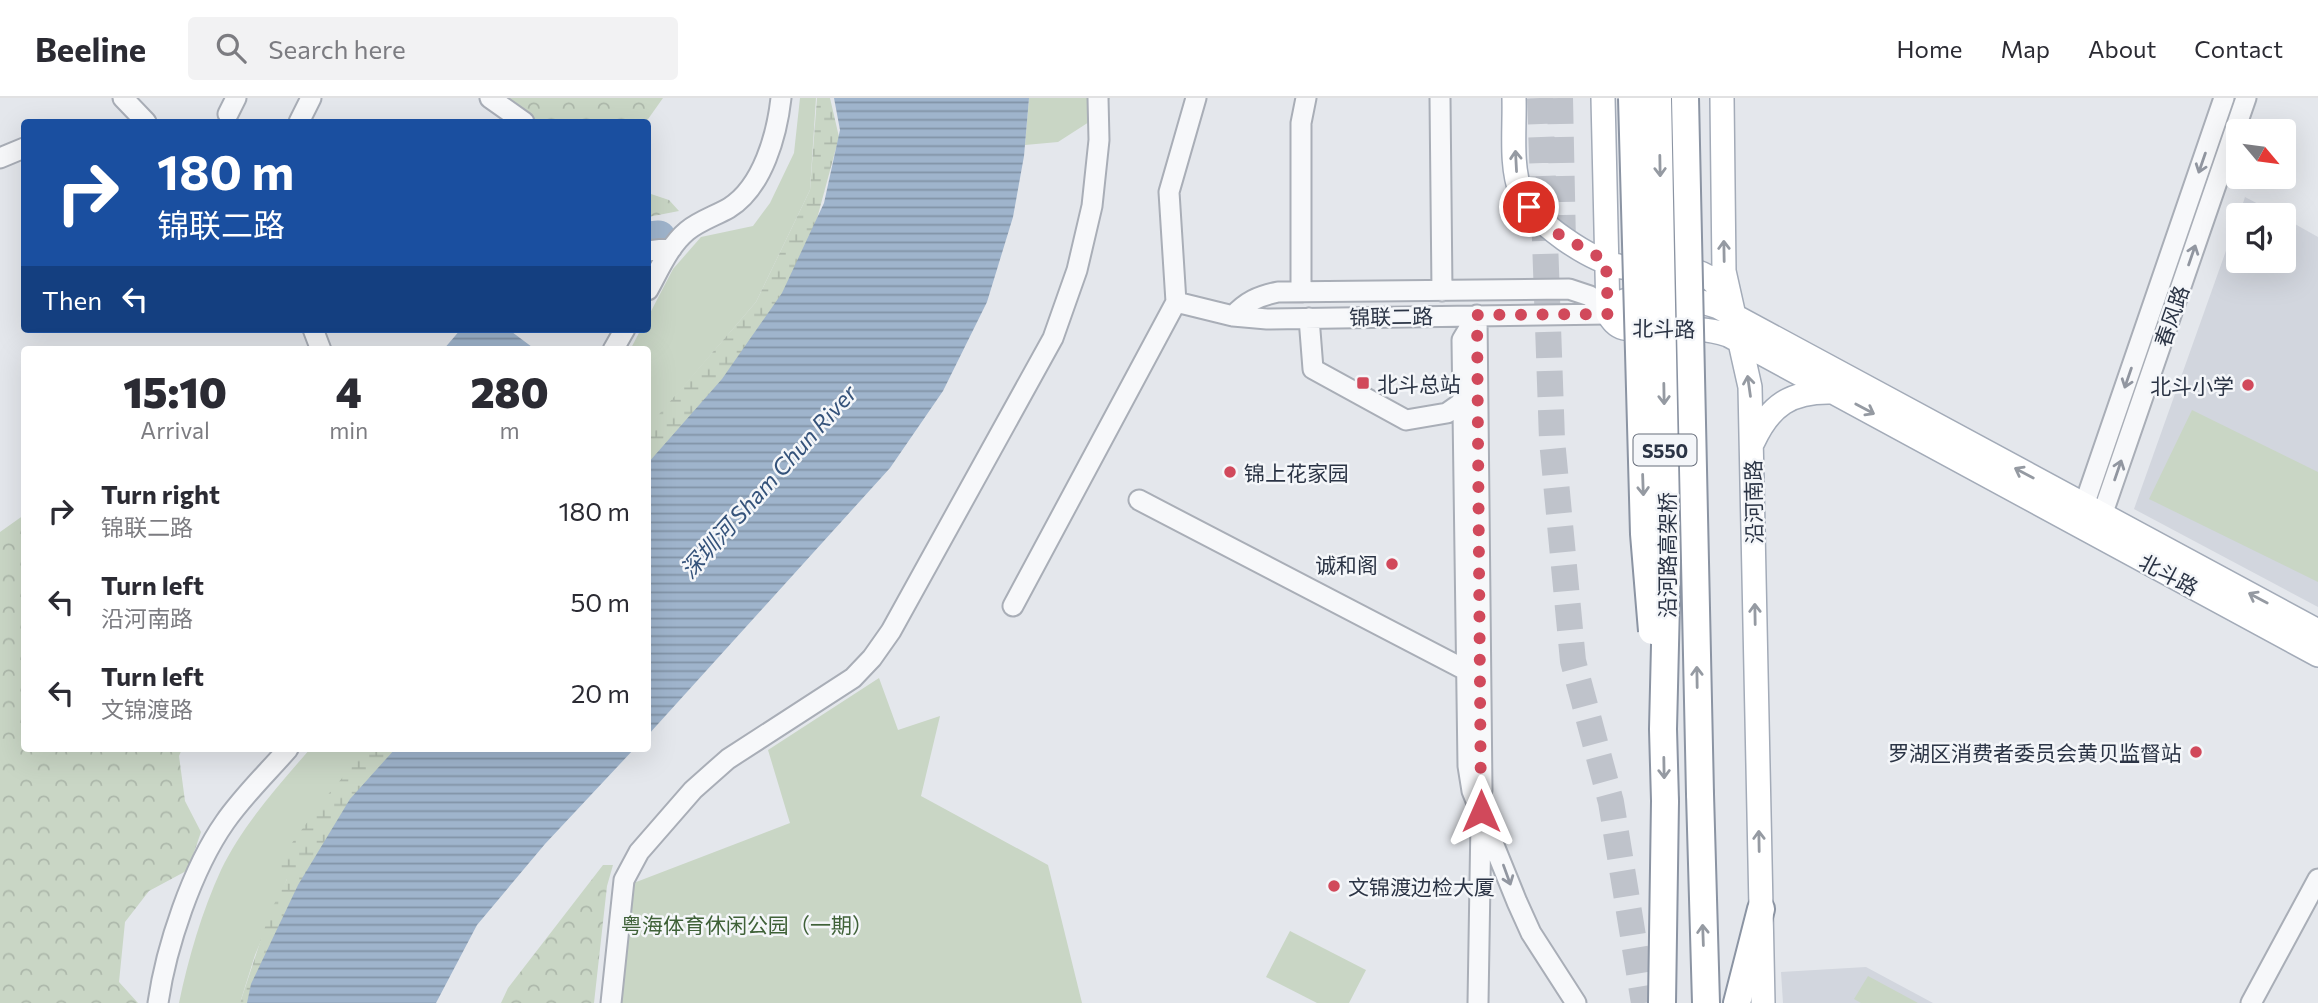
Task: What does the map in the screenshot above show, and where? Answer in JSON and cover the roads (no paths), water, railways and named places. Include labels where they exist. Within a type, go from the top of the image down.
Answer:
[{"type":"highway","points":[[1632,98],[1646,572],[1663,729]]},
{"type":"highway","name":"沿河路高架桥","points":[[1658,98],[1667,561],[1662,1003]]},
{"type":"highway","name":"沿河路高架桥","points":[[1685,98],[1706,1003]]},
{"type":"highway","points":[[1737,1003],[1761,909]]},
{"type":"main road","points":[[1514,98],[1517,175],[1529,207],[1553,231],[1606,261],[1627,268],[1686,268],[1700,272],[1714,281],[1732,326]]},
{"type":"main road","points":[[1604,98],[1608,314]]},
{"type":"main road","name":"沿河南路","points":[[1722,98],[1724,271],[1732,326],[1751,387],[1763,1003]]},
{"type":"main road","name":"北斗路","points":[[1608,314],[1613,322],[1626,329],[1732,326],[2090,520],[2318,655]]},
{"type":"main road","name":"北斗路","points":[[1732,326],[1832,392],[2318,631]]},
{"type":"main road","points":[[1752,445],[1770,413],[1784,402],[1798,394],[1832,392]]},
{"type":"street","points":[[490,98],[520,119]]},
{"type":"street","points":[[651,285],[672,248],[697,224],[730,207],[746,193],[762,167],[778,123],[780,98]]},
{"type":"street","points":[[611,1003],[624,880],[639,852],[693,790],[728,759],[853,678],[872,658],[891,631],[1052,338],[1077,270],[1092,206],[1099,139],[1098,98]]},
{"type":"street","points":[[1013,606],[1176,302],[1169,192],[1196,98]]},
{"type":"street","points":[[1301,292],[1301,123],[1306,98]]},
{"type":"street","points":[[1440,98],[1442,290]]},
{"type":"street","name":"春风路","points":[[2090,520],[2224,98]]},
{"type":"street","name":"春风路","points":[[2090,520],[2246,98]]},
{"type":"street","points":[[301,119],[315,102]]},
{"type":"street","points":[[0,158],[21,149]]},
{"type":"street","points":[[651,251],[672,248]]},
{"type":"street","points":[[1233,316],[1244,304],[1260,295],[1301,292],[1569,289],[1590,296],[1608,314]]},
{"type":"street","name":"锦联二路","points":[[1176,302],[1233,316],[1309,318],[1608,314]]},
{"type":"street","points":[[1477,315],[1462,340],[1470,397],[1474,675],[1468,766],[1472,790],[1531,933],[1576,1003]]},
{"type":"street","points":[[1309,318],[1313,369],[1406,420],[1447,412],[1470,397]]},
{"type":"street","points":[[1139,500],[1474,675]]},
{"type":"street","points":[[158,1003],[161,980],[204,861],[225,822],[285,752]]},
{"type":"street","points":[[1478,1003],[1481,811]]},
{"type":"street","points":[[2251,1003],[2318,878]]},
{"type":"water","name":"深圳河 Sham Chun River","points":[[834,98],[1029,98],[1024,156],[1013,217],[987,302],[943,391],[890,468],[651,732],[651,460],[722,379],[782,293],[824,203],[840,130]]},
{"type":"water","points":[[458,333],[513,333],[531,346],[446,346]]},
{"type":"water","points":[[392,752],[631,752],[545,844],[477,925],[436,1003],[247,1003],[251,984],[298,885],[350,799]]},
{"type":"waterway","points":[[651,238],[659,237]]},
{"type":"tunnel","points":[[1540,98],[1552,440],[1573,661],[1611,802],[1644,1003]]},
{"type":"tunnel","points":[[1560,98],[1563,243]]},
{"type":"place","name":"北斗总站","points":[[1363,383]]},
{"type":"place","name":"北斗小学","points":[[2248,385]]},
{"type":"place","name":"锦上花家园","points":[[1230,472]]},
{"type":"place","name":"诚和阁","points":[[1392,564]]},
{"type":"place","name":"罗湖区消费者委员会黄贝监督站","points":[[2196,752]]},
{"type":"place","name":"文锦渡边检大厦","points":[[1334,886]]},
{"type":"park label","name":"粤海体育休闲公园（一期）","points":[[747,924]]}]
